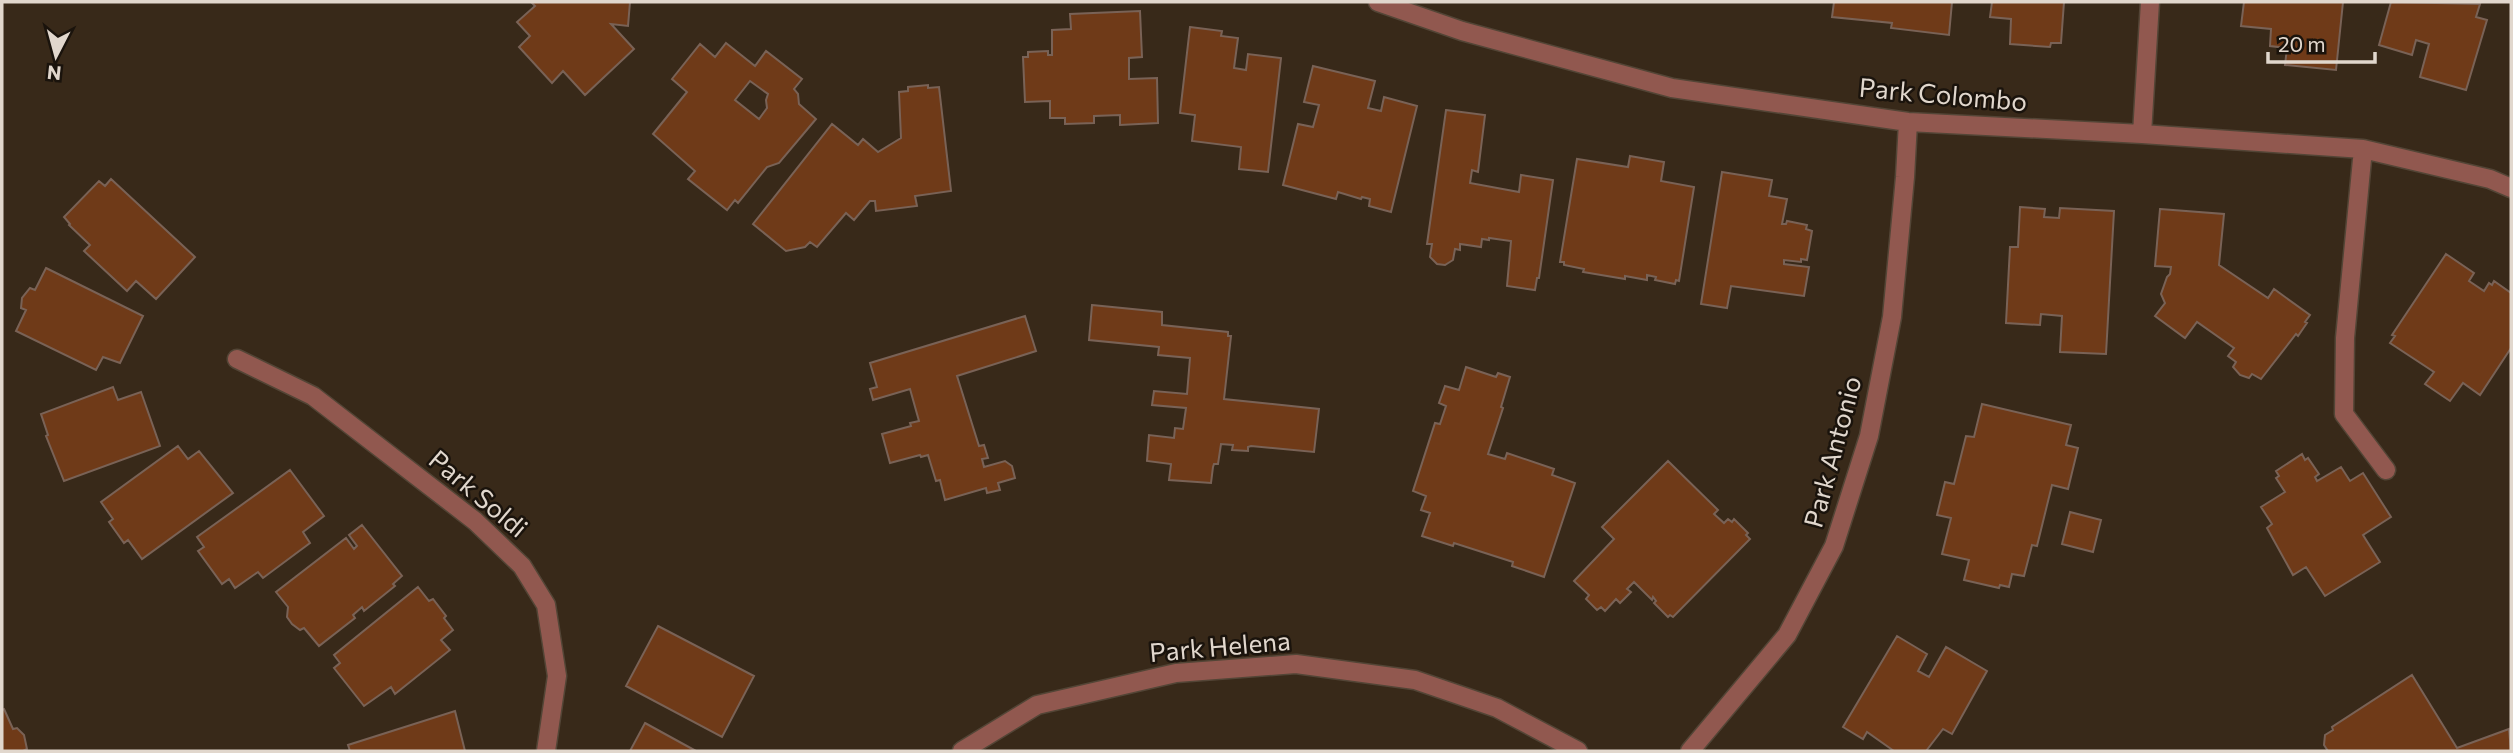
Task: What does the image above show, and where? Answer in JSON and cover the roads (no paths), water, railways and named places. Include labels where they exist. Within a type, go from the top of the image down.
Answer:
[{"type":"street","name":"Park Colombo","points":[[1378,2],[1462,31],[1672,88],[1908,122],[2363,149],[2490,179],[2511,188]]},
{"type":"street","points":[[2142,134],[2150,2]]},
{"type":"street","name":"Park Antonio","points":[[1690,751],[1787,635],[1835,546],[1869,436],[1892,317],[1908,122]]},
{"type":"street","points":[[2363,149],[2345,338],[2344,414],[2386,470]]},
{"type":"street","name":"Park Soldi","points":[[237,359],[313,396],[475,521],[522,566],[546,605],[557,676],[546,751]]},
{"type":"street","name":"Park Helena","points":[[962,751],[1037,705],[1176,673],[1296,664],[1415,680],[1497,708],[1578,751]]}]
